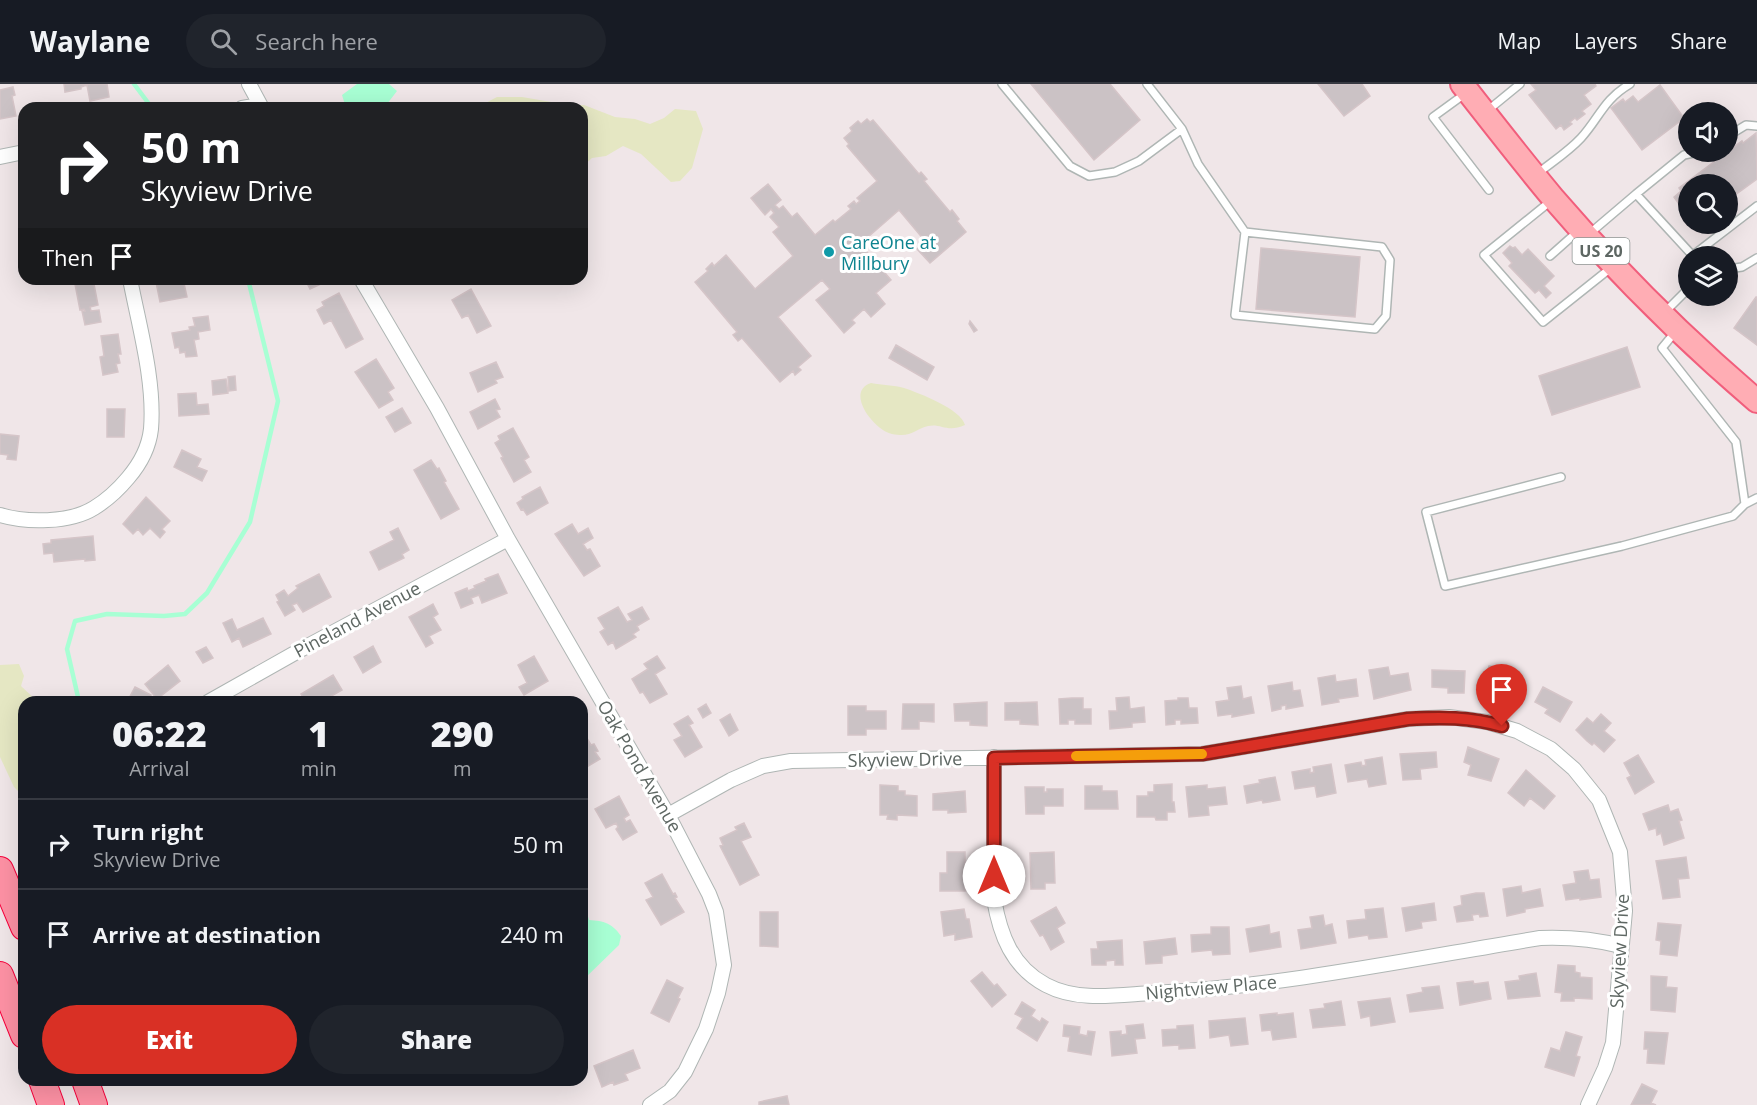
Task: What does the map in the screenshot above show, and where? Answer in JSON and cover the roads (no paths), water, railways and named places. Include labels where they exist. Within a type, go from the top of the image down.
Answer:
[{"type":"highway","points":[[0,870],[18,913]]},
{"type":"highway","points":[[0,975],[18,1020]]},
{"type":"highway","points":[[44,1086],[51,1105]]},
{"type":"highway","points":[[87,1086],[94,1105]]},
{"type":"main road","name":"US 20","points":[[1465,88],[1554,198],[1614,266],[1670,322],[1757,401]]},
{"type":"street","points":[[249,84],[259,102]]},
{"type":"street","points":[[0,157],[18,153]]},
{"type":"street","points":[[0,515],[10,518],[50,520],[92,510],[119,488],[142,459],[151,430],[150,393],[131,285]]},
{"type":"street","name":"Oak Pond Avenue","points":[[365,285],[668,815],[716,912],[724,965],[718,993],[706,1029],[685,1072],[670,1090],[650,1105]]},
{"type":"street","name":"Pineland Avenue","points":[[219,696],[508,539]]},
{"type":"street","name":"Skyview Drive","points":[[668,815],[742,775],[763,766],[791,761],[1202,754],[1408,719],[1449,717],[1487,722],[1517,731],[1551,749],[1574,769],[1599,800],[1620,852],[1625,910],[1613,1043],[1588,1105]]},
{"type":"street","name":"Nightview Place","points":[[994,758],[994,899],[997,921],[1015,961],[1028,974],[1048,986],[1075,995],[1105,996],[1196,991],[1268,983],[1540,938],[1567,937],[1621,946]]},
{"type":"lane","points":[[1002,84],[1071,166],[1089,176],[1115,172],[1138,162],[1182,129]]},
{"type":"lane","points":[[1147,84],[1182,129],[1198,164],[1245,232],[1235,315],[1375,329],[1386,316],[1390,260],[1382,247],[1245,232]]},
{"type":"lane","points":[[1485,113],[1520,84]]},
{"type":"lane","points":[[1535,175],[1581,138],[1607,102],[1630,84]]},
{"type":"lane","points":[[1465,88],[1432,117],[1489,190]]},
{"type":"lane","points":[[1738,130],[1746,125],[1757,126]]},
{"type":"lane","points":[[1550,256],[1636,194],[1678,160]]},
{"type":"lane","points":[[1636,194],[1683,246]]},
{"type":"lane","points":[[1554,198],[1484,255],[1543,322],[1614,266]]},
{"type":"lane","points":[[1705,246],[1757,206]]},
{"type":"lane","points":[[1738,267],[1757,258]]},
{"type":"lane","points":[[1679,306],[1670,322],[1662,348],[1736,442],[1745,504]]},
{"type":"lane","points":[[1561,477],[1426,512],[1444,586],[1655,537],[1733,516],[1745,504],[1757,498]]},
{"type":"waterway","points":[[134,84],[148,102]]},
{"type":"waterway","points":[[78,696],[67,649],[75,621],[107,614],[164,616],[185,614],[207,593],[250,522],[278,401],[249,285]]},
{"type":"place","name":"CareOne at Millbury","points":[[829,252]]}]
